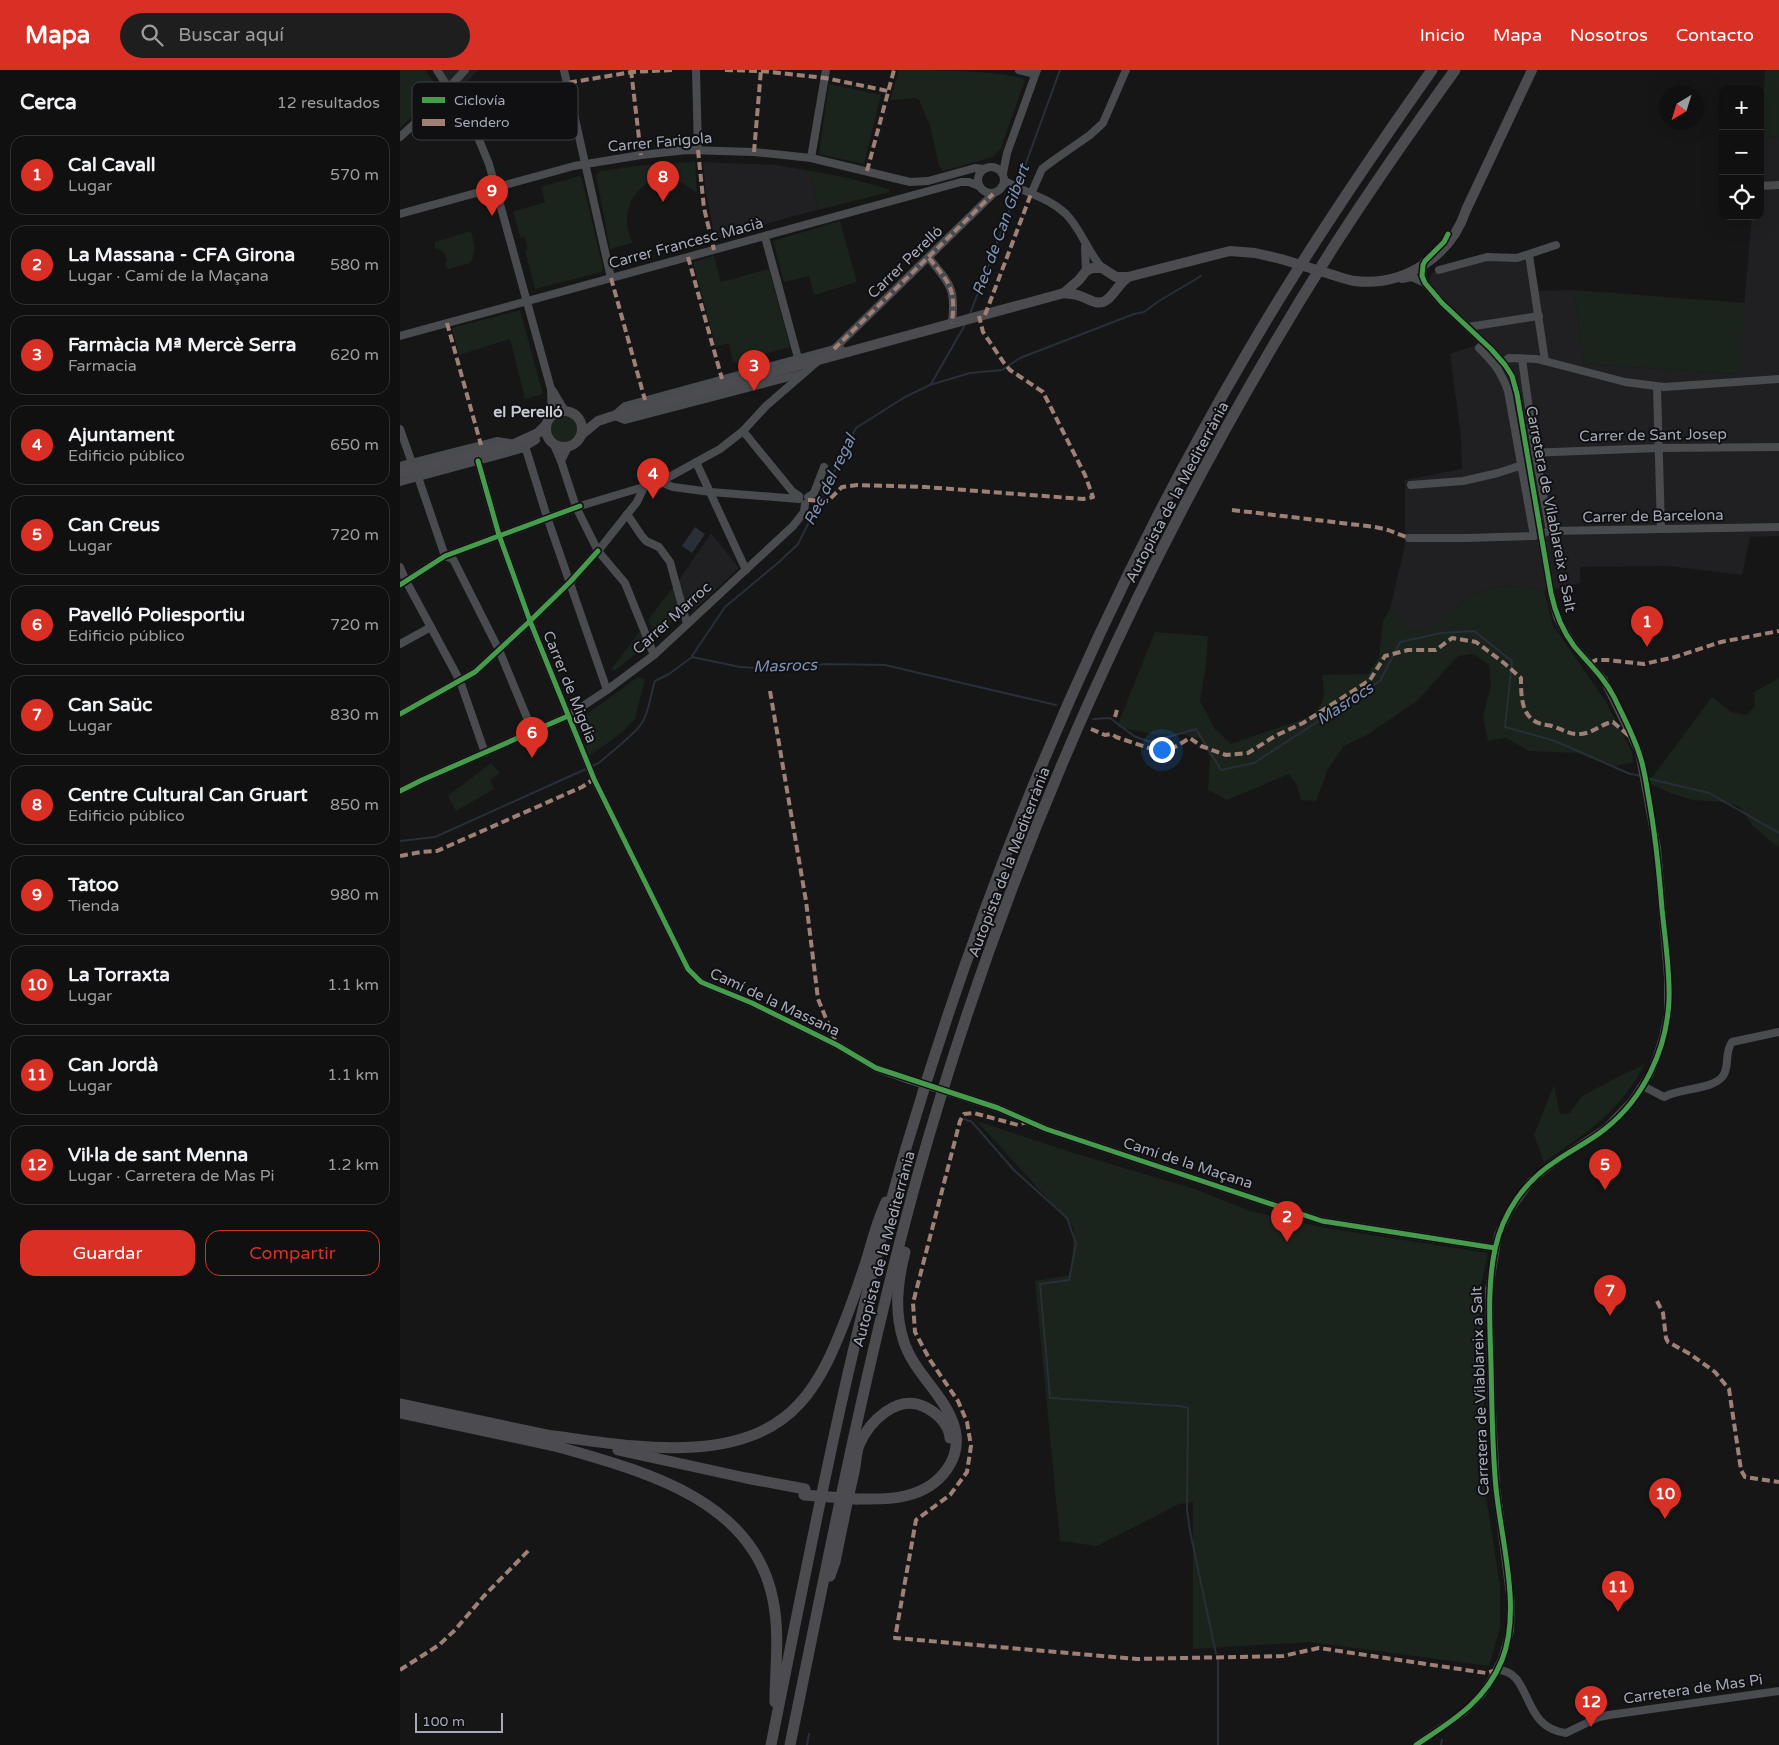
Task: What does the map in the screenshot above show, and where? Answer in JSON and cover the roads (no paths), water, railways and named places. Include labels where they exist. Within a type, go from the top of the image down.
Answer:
[{"type":"highway","name":"Autopista de la Mediterrània","points":[[770,1745],[855,1349],[900,1170],[944,1027],[1009,846],[1059,725],[1136,559],[1192,450],[1268,318],[1351,187],[1432,70]]},
{"type":"highway","name":"Autopista de la Mediterrània","points":[[790,1745],[858,1418],[889,1282],[919,1170],[941,1100],[982,973],[1016,880],[1080,722],[1150,572],[1206,464],[1286,325],[1371,190],[1455,70]]},
{"type":"highway","points":[[400,1413],[736,1476],[804,1492],[904,1497],[927,1488],[941,1478],[948,1470],[953,1462],[957,1442],[952,1421],[909,1355],[900,1327],[897,1302],[905,1254],[938,1131],[941,1100]]},
{"type":"highway","points":[[553,1441],[691,1447],[719,1444],[764,1430],[794,1410],[807,1394],[830,1354],[864,1269],[881,1212],[900,1170]]},
{"type":"highway","points":[[817,1610],[835,1562],[859,1446],[870,1427],[886,1411],[904,1403],[922,1405],[942,1420],[950,1436],[949,1453],[945,1462],[932,1478],[914,1487],[902,1490],[856,1496]]},
{"type":"highway","points":[[400,1404],[553,1441],[664,1481],[705,1503],[722,1516],[743,1536],[759,1562],[772,1594],[777,1638],[774,1684],[775,1717],[770,1745]]},
{"type":"main road","points":[[1064,293],[1092,268],[1107,271],[1116,277],[1128,277],[1230,251],[1255,253],[1281,259],[1356,281],[1381,281],[1412,271],[1438,253],[1458,229],[1532,70]]},
{"type":"main road","points":[[1337,276],[1370,276],[1398,270],[1423,258],[1441,243],[1466,210]]},
{"type":"main road","points":[[1107,271],[1114,281],[1113,292]]},
{"type":"main road","points":[[1082,275],[1079,287],[1083,297]]},
{"type":"main road","points":[[400,473],[529,441],[551,442],[561,447],[568,447],[598,421],[956,322],[1064,293],[1075,294],[1089,301],[1099,303],[1106,300],[1128,277]]},
{"type":"main road","points":[[529,441],[545,426],[552,415],[565,411],[578,417],[598,421]]},
{"type":"main road","points":[[578,417],[582,425],[581,435]]},
{"type":"main road","points":[[545,426],[546,434],[551,442]]},
{"type":"street","points":[[437,70],[445,82]]},
{"type":"street","points":[[454,82],[465,70]]},
{"type":"street","points":[[696,70],[698,150]]},
{"type":"street","points":[[811,158],[826,70]]},
{"type":"street","points":[[1007,153],[994,167],[984,169],[979,175],[979,186],[984,192],[993,194],[998,192],[1003,181],[1007,153],[1036,72],[1019,70]]},
{"type":"street","points":[[1029,193],[1042,169],[1090,135],[1103,123],[1126,70]]},
{"type":"street","points":[[400,137],[412,126]]},
{"type":"street","points":[[578,133],[611,278]]},
{"type":"street","points":[[480,140],[497,188],[528,301],[551,389],[552,415]]},
{"type":"street","name":"Carrer Farigola","points":[[400,214],[585,164],[641,155],[698,150],[754,152],[811,158],[910,182],[928,181],[975,168],[984,169]]},
{"type":"street","points":[[994,167],[1003,181],[1053,204],[1065,213],[1079,230],[1085,245],[1107,271]]},
{"type":"street","name":"Carrer Francesc Macià","points":[[400,336],[961,182],[969,182],[979,186]]},
{"type":"street","points":[[1764,186],[1779,185]]},
{"type":"street","name":"Carrer Perelló","points":[[834,349],[930,258],[993,194]]},
{"type":"street","points":[[1430,289],[1427,278],[1430,266],[1451,244],[1458,229]]},
{"type":"street","points":[[1424,283],[1422,276],[1425,260],[1444,242],[1448,234]]},
{"type":"street","points":[[765,237],[798,358]]},
{"type":"street","points":[[1082,275],[1085,245]]},
{"type":"street","points":[[1439,270],[1487,257],[1517,258],[1556,245]]},
{"type":"street","points":[[1529,255],[1546,361]]},
{"type":"street","points":[[930,258],[949,284],[954,302],[956,322]]},
{"type":"street","points":[[1356,281],[1367,284],[1383,284],[1412,277],[1424,283]]},
{"type":"street","name":"Carretera de Vilablareix a Salt","points":[[1416,1745],[1473,1704],[1482,1694],[1497,1670],[1508,1639],[1511,1603],[1496,1486],[1489,1290],[1498,1235],[1510,1210],[1531,1181],[1553,1162],[1606,1128],[1624,1111],[1643,1086],[1660,1049],[1666,1027],[1669,994],[1657,848],[1639,752],[1612,692],[1597,670],[1571,642],[1558,617],[1537,534],[1529,463],[1531,452],[1510,373],[1484,342],[1442,303],[1424,283]]},
{"type":"street","points":[[1468,327],[1539,316]]},
{"type":"street","points":[[1484,342],[1479,348],[1503,363],[1522,359],[1537,359],[1618,381],[1657,387],[1779,379]]},
{"type":"street","points":[[804,374],[625,420],[614,416],[625,406],[798,358],[834,349],[848,352]]},
{"type":"street","points":[[1510,373],[1522,359]]},
{"type":"street","points":[[1522,359],[1531,452],[1550,531]]},
{"type":"street","points":[[403,583],[445,556],[578,506],[660,482],[720,448],[743,431],[766,406],[818,361]]},
{"type":"street","points":[[1503,363],[1504,379],[1508,391],[1520,466],[1537,534]]},
{"type":"street","points":[[1657,387],[1661,529]]},
{"type":"street","points":[[551,389],[565,411]]},
{"type":"street","points":[[400,429],[412,463]]},
{"type":"street","points":[[743,431],[792,491],[803,499]]},
{"type":"street","points":[[400,466],[497,441],[514,444]]},
{"type":"street","points":[[400,482],[478,461],[529,441],[546,518],[608,690]]},
{"type":"street","points":[[551,442],[561,461],[598,551],[625,583],[654,656]]},
{"type":"street","points":[[561,461],[568,447]]},
{"type":"street","name":"Carrer de Sant Josep","points":[[1531,452],[1779,447]]},
{"type":"street","name":"Carrer de Migdia","points":[[478,461],[499,535],[530,621],[594,779]]},
{"type":"street","points":[[696,462],[746,570]]},
{"type":"street","points":[[1411,485],[1463,480],[1529,463]]},
{"type":"street","name":"Carrer Marroc","points":[[400,791],[568,716],[608,690],[654,656],[793,526],[804,512],[803,499],[814,493],[824,467]]},
{"type":"street","points":[[418,477],[445,556],[453,560],[498,650],[533,732]]},
{"type":"street","points":[[660,482],[673,487],[711,492],[803,499]]},
{"type":"street","points":[[400,714],[475,672],[530,621],[570,582],[598,551],[637,502],[644,487]]},
{"type":"street","points":[[627,514],[641,536],[646,541],[659,547],[670,562],[687,624]]},
{"type":"street","name":"Carrer de Barcelona","points":[[1409,538],[1466,538],[1537,534],[1550,531],[1779,527]]},
{"type":"street","points":[[400,566],[403,583],[431,628],[460,681],[485,753]]},
{"type":"street","points":[[400,644],[431,628]]},
{"type":"street","name":"Camí de la Massana","points":[[594,779],[654,904],[691,974],[708,986],[752,1003],[836,1045],[876,1068],[909,1080]]},
{"type":"street","points":[[1643,1086],[1664,1096],[1718,1082],[1725,1073],[1728,1047],[1732,1042],[1779,1032]]},
{"type":"street","name":"Camí de la Maçana","points":[[909,1080],[998,1108],[1046,1129],[1322,1221],[1495,1248]]},
{"type":"street","name":"Carretera de Mas Pi","points":[[1497,1670],[1503,1670],[1517,1677],[1533,1712],[1542,1724],[1566,1733],[1599,1717],[1779,1690]]},
{"type":"waterway","name":"Rec de Can Gibert","points":[[1018,185],[1060,70]]},
{"type":"waterway","name":"Rec de Can Gibert","points":[[970,314],[1017,190]]},
{"type":"waterway","name":"Rec del regal","points":[[692,656],[725,607],[798,544],[856,428],[905,397],[930,385],[970,373],[1002,370],[1020,358],[1134,314],[1144,312],[1201,276]]},
{"type":"waterway","name":"Rec de Can Gibert","points":[[931,384],[966,323]]},
{"type":"waterway","name":"Masrocs","points":[[1093,719],[1110,718],[1134,736],[1150,742],[1196,729],[1221,770],[1254,763],[1380,681],[1400,642],[1441,633],[1474,631],[1512,661],[1505,727],[1555,741],[1630,774],[1642,776]]},
{"type":"waterway","name":"Masrocs","points":[[590,767],[599,763],[639,727],[647,713],[655,681],[669,674],[692,657],[740,667],[771,669],[827,664],[885,665],[1056,705]]},
{"type":"waterway","name":"Masrocs","points":[[400,841],[435,837],[586,769]]},
{"type":"waterway","name":"Masrocs","points":[[1646,778],[1709,793],[1779,833]]},
{"type":"waterway","points":[[965,1119],[971,1121],[1014,1170],[1067,1218],[1076,1244],[1069,1280],[1040,1284],[1050,1398],[1188,1408],[1187,1510],[1216,1654]]},
{"type":"waterway","points":[[1218,1660],[1218,1745]]},
{"type":"waterway","points":[[807,1745],[809,1734]]},
{"type":"waterway","points":[[1441,1745],[1442,1740]]},
{"type":"place","name":"Centre Cultural Can Gruart","points":[[663,202]]},
{"type":"place","name":"Tatoo","points":[[492,216]]},
{"type":"place","name":"Farmàcia Mª Mercè Serra","points":[[754,391]]},
{"type":"place","name":"Ajuntament","points":[[653,499]]},
{"type":"place","name":"Cal Cavall","points":[[1647,647]]},
{"type":"place","name":"Pavelló Poliesportiu","points":[[532,758]]},
{"type":"place","name":"Can Creus","points":[[1605,1190]]},
{"type":"place","name":"La Massana - CFA Girona","points":[[1287,1242]]},
{"type":"place","name":"Can Saüc","points":[[1610,1316]]},
{"type":"place","name":"La Torraxta","points":[[1665,1519]]},
{"type":"place","name":"Can Jordà","points":[[1618,1612]]},
{"type":"place","name":"Vil·la de sant Menna","points":[[1591,1727]]},
{"type":"district","name":"el Perelló","points":[[528,412]]}]
